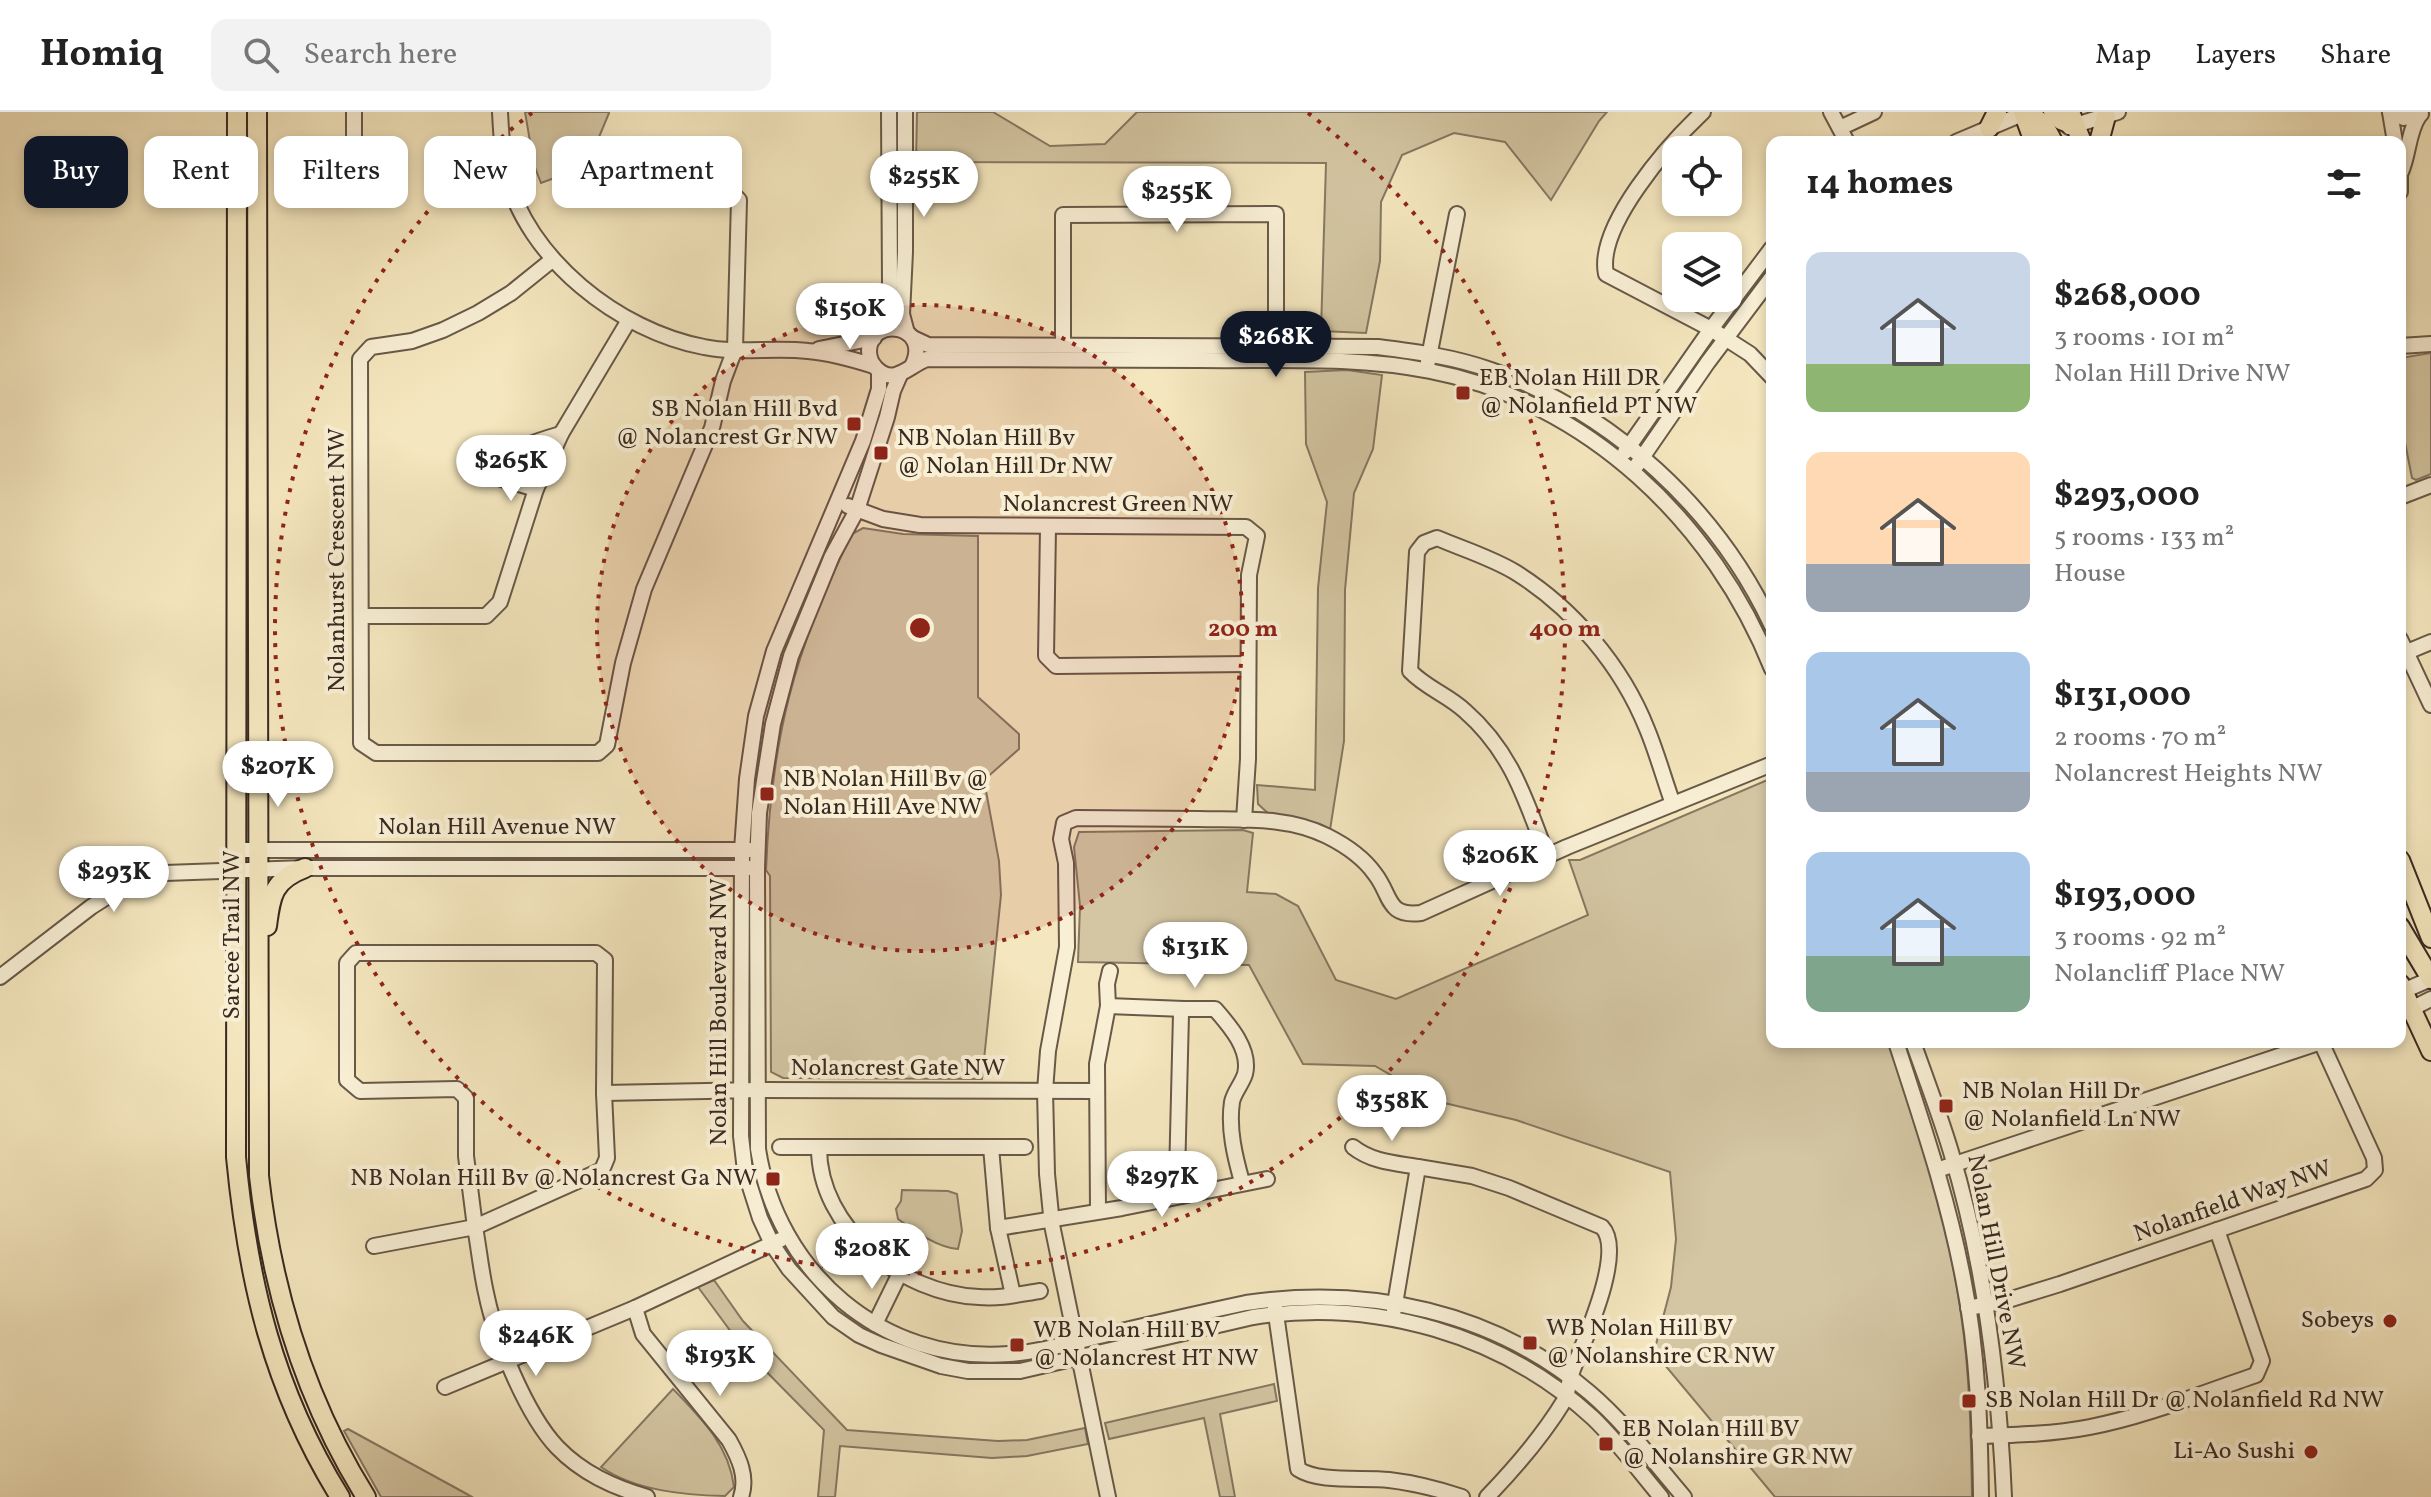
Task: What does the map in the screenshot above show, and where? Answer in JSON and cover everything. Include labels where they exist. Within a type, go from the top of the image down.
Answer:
[{"type":"main road","name":"Sarcee Trail NW","points":[[237,112],[235,1127],[250,1268],[264,1326],[287,1392],[340,1497]]},
{"type":"main road","name":"Sarcee Trail NW","points":[[257,112],[259,1176],[272,1267],[289,1331],[310,1390],[334,1442],[366,1497]]},
{"type":"main road","points":[[2025,112],[2043,123],[2040,136]]},
{"type":"main road","points":[[2053,112],[2061,120],[2075,126]]},
{"type":"main road","points":[[2102,136],[2112,114]]},
{"type":"main road","points":[[257,951],[265,936],[274,890],[281,880],[305,868]]},
{"type":"main road","points":[[2406,875],[2431,938]]},
{"type":"main road","points":[[2406,937],[2431,979]]},
{"type":"main road","points":[[2406,997],[2431,1051]]},
{"type":"street","points":[[354,112],[354,136]]},
{"type":"street","points":[[500,112],[507,174],[519,206],[552,260],[590,294],[653,332],[705,347],[808,351],[847,357],[886,374],[906,370],[927,359],[1063,345],[1276,353],[1427,370],[1464,379],[1517,398],[1578,430],[1619,460],[1691,529],[1746,612],[1766,656]]},
{"type":"street","points":[[876,368],[869,352],[886,318],[890,285],[889,112]]},
{"type":"street","points":[[905,112],[902,314],[917,352],[906,370]]},
{"type":"street","points":[[1703,112],[1679,135],[1632,195],[1603,258],[1606,274],[1711,329],[1750,354],[1766,371]]},
{"type":"street","points":[[1831,112],[1844,135],[1874,112]]},
{"type":"street","points":[[1966,136],[1993,120],[2025,112]]},
{"type":"street","points":[[2390,112],[2404,118],[2422,114]]},
{"type":"street","points":[[2390,112],[2394,136]]},
{"type":"street","points":[[2049,136],[2112,114]]},
{"type":"street","points":[[2406,160],[2414,123],[2422,114]]},
{"type":"street","points":[[735,349],[739,208]]},
{"type":"street","points":[[1063,345],[1063,215],[1276,214],[1276,353]]},
{"type":"street","points":[[1427,370],[1457,214]]},
{"type":"street","points":[[1619,460],[1766,256]]},
{"type":"street","name":"Nolanhurst Crescent NW","points":[[552,260],[511,293],[478,313],[412,341],[371,347],[360,359],[361,743],[376,753],[598,753],[607,745],[623,663],[644,589],[712,428],[735,349]]},
{"type":"street","points":[[1632,472],[1766,285]]},
{"type":"street","points":[[361,616],[486,616],[500,602],[536,489],[561,434],[629,320]]},
{"type":"street","points":[[808,351],[893,328],[928,345],[993,352],[1276,353],[1378,347],[1429,354],[1489,369],[1527,384],[1566,405],[1629,447],[1682,495],[1710,526],[1766,615]]},
{"type":"street","points":[[2406,346],[2431,344]]},
{"type":"street","name":"Nolan Hill Boulevard NW","points":[[750,868],[742,850],[743,815],[753,732],[770,664],[875,404],[880,380],[876,368]]},
{"type":"street","name":"Nolan Hill Boulevard NW","points":[[906,370],[893,391],[857,510],[832,556],[791,656],[773,724],[759,813],[758,850],[750,868],[749,1090],[742,1154],[760,1218],[772,1244],[809,1294],[833,1317],[859,1335],[906,1356],[955,1369],[1020,1371],[1274,1306]]},
{"type":"street","points":[[536,489],[502,479],[498,466],[520,448],[561,434]]},
{"type":"street","points":[[2406,495],[2431,485]]},
{"type":"street","name":"Nolancrest Green NW","points":[[838,502],[883,519],[920,525],[1246,527],[1257,536],[1249,575],[1248,759],[1244,820]]},
{"type":"street","points":[[1048,527],[1046,656],[1056,666],[1248,664]]},
{"type":"street","points":[[1547,856],[1519,782],[1503,753],[1469,713],[1449,696],[1420,682],[1410,671],[1411,609],[1417,552],[1424,543],[1437,538],[1515,572],[1557,603],[1584,630],[1631,696],[1647,729],[1673,804]]},
{"type":"street","points":[[2406,646],[2431,642]]},
{"type":"street","points":[[2406,652],[2431,705]]},
{"type":"street","points":[[1108,1497],[1051,1220],[1045,1091],[1054,1015],[1067,947],[1066,863],[1061,839],[1064,823],[1076,818],[1244,820],[1303,826],[1346,847],[1364,860],[1377,875],[1394,908],[1405,915],[1421,913],[1547,856],[1766,766]]},
{"type":"street","name":"Nolan Hill Avenue NW","points":[[237,850],[257,859],[305,868],[750,868]]},
{"type":"street","name":"Nolan Hill Avenue NW","points":[[0,977],[91,907],[132,881],[165,873],[237,869],[257,859],[758,850]]},
{"type":"street","points":[[374,1246],[475,1227],[602,1170],[607,1158],[605,960],[596,953],[356,953],[347,963],[347,1080],[360,1091],[457,1089],[466,1098],[466,1156],[475,1227],[486,1295],[509,1361],[537,1420],[557,1447],[584,1470],[615,1487],[647,1497]]},
{"type":"street","points":[[1098,1211],[1097,1064],[1108,1006],[1110,971]]},
{"type":"street","points":[[2406,986],[2431,979]]},
{"type":"street","points":[[2411,1009],[2431,999]]},
{"type":"street","points":[[1108,1006],[1215,1009],[1228,1024],[1247,1057],[1245,1076],[1233,1097],[1231,1116],[1242,1182]]},
{"type":"street","points":[[1181,1196],[1177,1177],[1181,1014],[1184,1009]]},
{"type":"street","name":"Nolan Hill Drive NW","points":[[1898,1048],[1937,1170],[1968,1308],[1981,1497]]},
{"type":"street","name":"Nolan Hill Drive NW","points":[[1915,1048],[1954,1164],[1985,1305],[1997,1379],[2004,1497]]},
{"type":"street","points":[[1937,1170],[2303,1048]]},
{"type":"street","name":"Nolanfield Way NW","points":[[1968,1308],[2060,1284],[2366,1179],[2375,1170],[2374,1158],[2324,1048]]},
{"type":"street","name":"Nolan Hill Boulevard NW","points":[[749,1090],[761,1168],[787,1236],[819,1281],[855,1312],[899,1336],[982,1355],[1010,1354],[1321,1296],[1394,1310],[1431,1310],[1475,1325],[1531,1352],[1568,1387],[1661,1497]]},
{"type":"street","name":"Nolancrest Gate NW","points":[[604,1093],[749,1090],[1096,1091]]},
{"type":"street","points":[[780,1147],[1025,1147]]},
{"type":"street","points":[[991,1147],[998,1228],[1013,1295]]},
{"type":"street","points":[[1353,1147],[1376,1160],[1472,1176],[1509,1188],[1602,1227],[1608,1234],[1610,1250],[1601,1294],[1568,1387],[1522,1461],[1487,1497]]},
{"type":"street","points":[[819,1148],[819,1169],[839,1216],[873,1253],[900,1273],[946,1291],[978,1298],[1040,1291]]},
{"type":"street","points":[[1394,1310],[1418,1167]]},
{"type":"street","points":[[998,1228],[1267,1179]]},
{"type":"street","points":[[1979,1436],[2091,1427],[2136,1416],[2256,1375],[2262,1361],[2217,1230]]},
{"type":"street","points":[[445,1387],[635,1308],[787,1236]]},
{"type":"street","points":[[875,1324],[900,1273]]},
{"type":"street","points":[[1274,1306],[1298,1469],[1309,1476],[1386,1480],[1421,1485],[1462,1497]]},
{"type":"street","points":[[635,1308],[643,1334],[729,1440],[740,1459],[745,1486],[741,1497]]},
{"type":"street","name":"Nolan Hill Boulevard NW","points":[[1394,1310],[1568,1387],[1612,1414],[1684,1497]]},
{"type":"shaded area","points":[[525,112],[609,112],[599,136],[552,136],[552,179],[541,183],[536,170],[536,136],[529,136]]},
{"type":"shaded area","points":[[917,112],[993,112],[1050,146],[1105,144],[1137,112],[1607,112],[1551,200],[1505,142],[1454,133],[1402,155],[1381,202],[1380,261],[1366,333],[1321,331],[1326,163],[916,162]]},
{"type":"shaded area","points":[[2431,353],[2431,474],[2416,480],[2412,478],[2406,448],[2406,357]]},
{"type":"shaded area","points":[[1347,370],[1382,375],[1373,449],[1354,493],[1345,590],[1344,741],[1330,830],[1298,818],[1269,814],[1258,804],[1257,785],[1315,790],[1318,588],[1327,502],[1306,444],[1305,372]]},
{"type":"shaded area","points":[[863,528],[903,534],[978,536],[978,697],[1019,734],[1019,749],[984,780],[999,861],[1001,895],[982,1079],[783,1078],[771,1072],[770,876],[766,870],[773,779],[780,737],[789,697],[815,617],[852,534]]},
{"type":"shaded area","points":[[1766,781],[1766,1048],[1890,1048],[1931,1176],[1955,1279],[1968,1382],[1972,1497],[1775,1497],[1654,1352],[1671,1287],[1676,1239],[1670,1172],[1516,1120],[1436,1101],[1375,1066],[1303,1064],[1249,965],[1078,962],[1080,906],[1074,847],[1079,832],[1243,830],[1253,833],[1247,892],[1276,894],[1298,906],[1336,980],[1396,999],[1588,915],[1569,860],[1580,860]]},
{"type":"shaded area","points":[[902,1190],[957,1194],[962,1231],[958,1249],[919,1234],[898,1219],[896,1209]]},
{"type":"shaded area","points":[[714,1280],[743,1321],[847,1430],[998,1441],[1027,1440],[1085,1428],[1088,1444],[1027,1456],[992,1458],[840,1446],[835,1497],[818,1497],[824,1430],[743,1348],[698,1287]]},
{"type":"shaded area","points":[[1274,1384],[1277,1401],[1220,1414],[1235,1497],[1220,1497],[1204,1418],[1109,1439],[1105,1423]]},
{"type":"shaded area","points":[[673,1389],[720,1445],[734,1487],[725,1496],[677,1493],[645,1486],[629,1482],[601,1467]]},
{"type":"shaded area","points":[[348,1429],[472,1497],[381,1497],[344,1431]]},
{"type":"place","name":"EB Nolan Hill DR @ Nolanfield PT NW","points":[[1463,393]]},
{"type":"place","name":"SB Nolan Hill Bvd @ Nolancrest Gr NW","points":[[854,424]]},
{"type":"place","name":"NB Nolan Hill Bv @ Nolan Hill Dr NW","points":[[881,453]]},
{"type":"place","name":"NB Nolan Hill Bv @ Nolan Hill Ave NW","points":[[767,794]]},
{"type":"place","name":"NB Nolan Hill Dr @ Nolanfield Ln NW","points":[[1946,1106]]},
{"type":"place","name":"NB Nolan Hill Bv @ Nolancrest Ga NW","points":[[773,1179]]},
{"type":"place","name":"Sobeys","points":[[2390,1321]]},
{"type":"place","name":"WB Nolan Hill BV @ Nolanshire CR NW","points":[[1530,1343]]},
{"type":"place","name":"WB Nolan Hill BV @ Nolancrest HT NW","points":[[1017,1345]]},
{"type":"place","name":"SB Nolan Hill Dr @ Nolanfield Rd NW","points":[[1969,1401]]},
{"type":"place","name":"EB Nolan Hill BV @ Nolanshire GR NW","points":[[1606,1444]]},
{"type":"place","name":"Li-Ao Sushi","points":[[2311,1452]]}]
